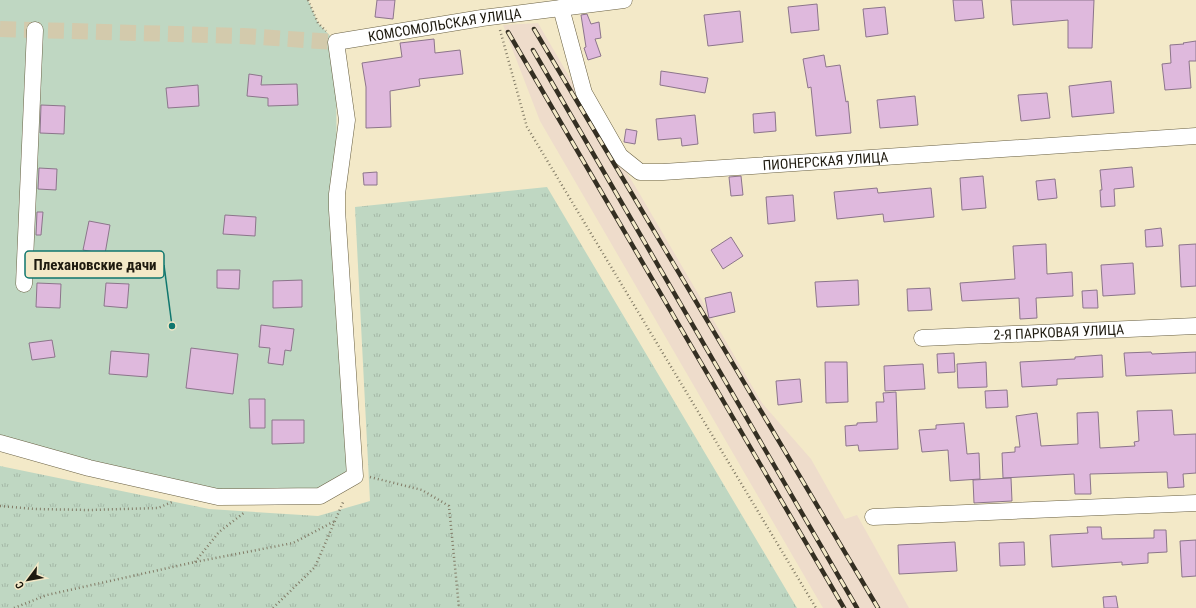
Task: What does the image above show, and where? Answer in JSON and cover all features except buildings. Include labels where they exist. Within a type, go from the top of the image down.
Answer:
[{"type":"street","name":"КОМСОМОЛЬСКАЯ УЛИЦА","points":[[336,42],[496,16],[624,0]]},
{"type":"street","name":"ПИОНЕРСКАЯ УЛИЦА","points":[[561,8],[584,93],[620,156],[640,172],[663,172],[1196,136]]},
{"type":"street","points":[[24,284],[35,30]]},
{"type":"street","points":[[0,443],[89,468],[218,497],[320,496],[355,476],[337,210],[337,194],[347,120],[336,42]]},
{"type":"street","name":"2-Я ПАРКОВАЯ УЛИЦА","points":[[922,338],[1196,326]]},
{"type":"street","points":[[872,517],[1196,503]]},
{"type":"path","points":[[308,0],[318,23],[336,42]]},
{"type":"path","points":[[496,16],[527,127],[816,608]]},
{"type":"path","points":[[273,608],[314,568],[355,476],[377,478],[422,490],[449,506],[459,608]]},
{"type":"path","points":[[0,506],[35,509],[90,510],[158,508],[196,492]]},
{"type":"path","points":[[195,562],[219,532],[264,497]]},
{"type":"path","points":[[14,608],[47,595],[195,562],[293,543],[335,521]]},
{"type":"shaded area","points":[[538,23],[762,403],[811,459],[845,519],[857,515],[909,608],[823,608],[540,121],[503,25]]},
{"type":"green space","points":[[0,0],[308,0],[318,23],[336,42],[337,210],[355,476],[320,496],[218,497],[0,443]]},
{"type":"green space","points":[[547,187],[797,608],[0,608],[0,466],[209,509],[318,516],[370,501],[355,207]]},
{"type":"tunnel","points":[[0,29],[243,36],[336,42]]},
{"type":"railway","points":[[534,29],[878,608]]},
{"type":"railway","points":[[508,32],[844,608]]},
{"type":"railway","points":[[533,50],[857,608]]},
{"type":"place","name":"Плехановские дачи","points":[[172,326]]}]
